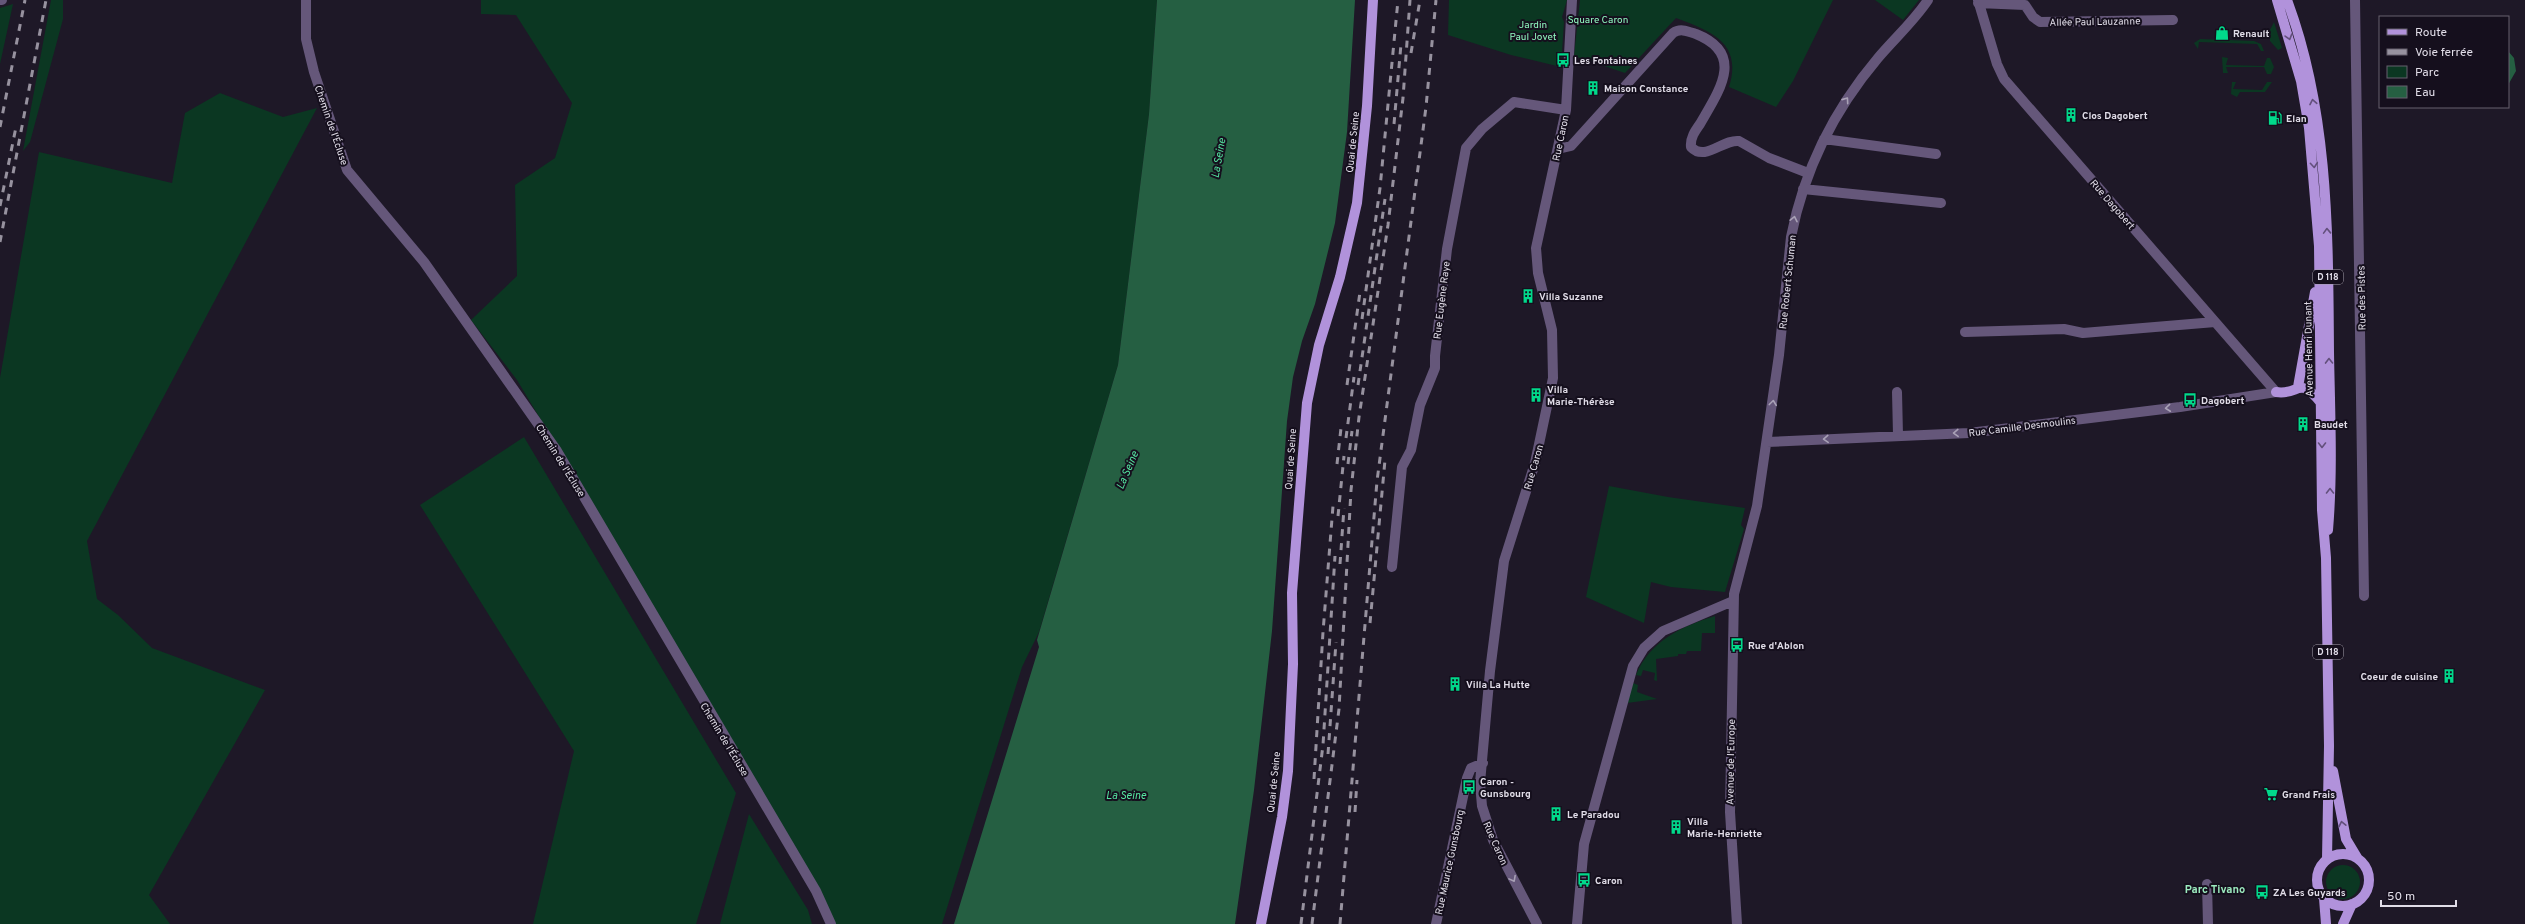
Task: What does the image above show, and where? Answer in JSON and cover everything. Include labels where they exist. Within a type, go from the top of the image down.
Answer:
[{"type":"main road","name":"Quai de Seine","points":[[1261,924],[1282,817],[1288,771],[1293,664],[1292,593],[1307,403],[1319,346],[1340,276],[1357,203],[1368,98],[1373,0]]},
{"type":"main road","name":"Avenue Henri Dunant","points":[[2277,0],[2299,75],[2309,128],[2316,196],[2322,403],[2322,510],[2326,558],[2330,746],[2327,859]]},
{"type":"main road","name":"Avenue Henri Dunant","points":[[2287,0],[2307,69],[2317,121],[2326,198],[2330,509],[2326,558]]},
{"type":"main road","points":[[2298,387],[2314,295],[2319,280]]},
{"type":"main road","points":[[2276,392],[2283,394],[2298,387],[2312,391],[2322,403]]},
{"type":"main road","name":"Avenue Henri Dunant","points":[[2330,746],[2346,839],[2358,859]]},
{"type":"main road","points":[[2326,924],[2324,898],[2317,880],[2321,865],[2327,859],[2344,854],[2358,859],[2365,866],[2369,881],[2362,897],[2352,904],[2343,924]]},
{"type":"main road","points":[[2324,898],[2337,905],[2352,904]]},
{"type":"street","name":"Chemin de l'Écluse","points":[[306,0],[306,39],[314,72],[347,170],[424,262],[557,451],[816,891],[831,924]]},
{"type":"street","name":"Rue Caron","points":[[1537,924],[1486,824],[1482,806],[1480,784],[1490,671],[1504,561],[1536,463],[1552,378],[1552,330],[1538,273],[1536,248],[1566,110],[1572,0]]},
{"type":"street","name":"Rue Robert Schuman","points":[[1734,601],[1757,506],[1779,355],[1791,237],[1808,173],[1842,105],[1860,80],[1928,0]]},
{"type":"street","name":"Rue des Pistes","points":[[2356,0],[2364,596]]},
{"type":"street","name":"Allée Paul Lauzanne","points":[[1978,1],[2025,5],[2033,17],[2040,22],[2173,20]]},
{"type":"street","name":"Rue Dagobert","points":[[1978,1],[1997,64],[2004,79],[2276,392]]},
{"type":"street","points":[[1558,149],[1565,149],[1574,142],[1673,33],[1676,31],[1687,30],[1713,43],[1720,52],[1725,65],[1722,84],[1691,139],[1691,147],[1696,152],[1703,152],[1733,140],[1739,141],[1769,158],[1808,173]]},
{"type":"street","name":"Rue Eugène Raye","points":[[1392,567],[1402,467],[1411,450],[1420,405],[1436,368],[1435,356],[1447,249],[1466,148],[1482,129],[1514,102],[1566,110]]},
{"type":"street","points":[[1824,139],[1936,154]]},
{"type":"street","points":[[1803,189],[1941,203]]},
{"type":"street","points":[[1965,332],[2064,329],[2083,333],[2215,322]]},
{"type":"street","points":[[1897,392],[1898,435]]},
{"type":"street","name":"Rue Camille Desmoulins","points":[[1767,442],[1969,433],[2185,406],[2276,392]]},
{"type":"street","points":[[1577,924],[1584,844],[1633,666],[1644,648],[1663,631],[1734,601]]},
{"type":"street","name":"Avenue de l'Europe","points":[[1734,601],[1730,812],[1737,924]]},
{"type":"street","name":"Rue Maurice Gunsbourg","points":[[1436,924],[1467,778],[1471,768],[1483,763]]},
{"type":"street","points":[[2207,884],[2208,924]]},
{"type":"green space","points":[[51,0],[63,0],[63,19],[30,142],[23,151]]},
{"type":"green space","points":[[481,0],[1157,0],[1149,114],[1118,365],[1039,632],[1022,667],[942,924],[835,924],[634,575],[517,380],[471,320],[517,276],[515,185],[555,158],[572,103],[516,15],[481,14]]},
{"type":"green space","name":"Jardin Paul Jovet","points":[[1449,0],[1567,0],[1562,17],[1564,22],[1561,67],[1511,55],[1448,35]]},
{"type":"green space","name":"Square Caron","points":[[1580,0],[1833,0],[1793,81],[1776,107],[1729,87],[1732,72],[1731,59],[1727,49],[1720,40],[1711,34],[1701,28],[1676,18],[1625,73],[1574,56]]},
{"type":"green space","points":[[1875,0],[1919,0],[1903,20]]},
{"type":"green space","points":[[13,4],[0,64],[0,8]]},
{"type":"green space","points":[[2274,22],[2282,48],[2278,50],[2270,41],[2270,30]]},
{"type":"green space","points":[[2200,39],[2254,41],[2261,44],[2264,51],[2261,51],[2257,44],[2199,42],[2198,49],[2194,43]]},
{"type":"green space","points":[[2222,57],[2228,58],[2226,65],[2264,66],[2267,58],[2270,58],[2274,67],[2271,74],[2267,74],[2264,67],[2226,67],[2228,73],[2223,73]]},
{"type":"green space","points":[[2232,82],[2236,82],[2233,89],[2262,90],[2267,82],[2272,82],[2265,92],[2240,92],[2237,97],[2231,94]]},
{"type":"green space","points":[[220,93],[283,117],[317,108],[87,541],[97,599],[118,615],[152,648],[265,690],[149,895],[170,924],[0,924],[0,378],[39,152],[172,183],[185,113]]},
{"type":"green space","points":[[524,437],[736,793],[696,924],[533,924],[574,751],[420,505]]},
{"type":"green space","points":[[1609,486],[1668,497],[1745,508],[1741,525],[1744,529],[1725,592],[1671,587],[1651,582],[1644,623],[1586,597]]},
{"type":"green space","points":[[1715,616],[1715,633],[1702,633],[1701,651],[1687,651],[1686,654],[1678,654],[1678,656],[1656,659],[1657,681],[1654,680],[1655,673],[1643,670],[1641,676],[1636,675],[1642,663],[1650,653],[1668,636],[1679,630]]},
{"type":"green space","points":[[1633,683],[1638,685],[1637,692],[1657,699],[1627,703]]},
{"type":"green space","points":[[749,814],[808,910],[812,924],[720,924]]},
{"type":"green space","points":[[2346,865],[2355,870],[2359,875],[2359,889],[2355,894],[2350,898],[2340,899],[2336,898],[2327,889],[2326,879],[2327,875],[2336,866]]},
{"type":"water","name":"La Seine","points":[[1157,0],[1355,0],[1347,132],[1335,223],[1315,304],[1302,341],[1293,377],[1287,421],[1272,631],[1254,790],[1235,924],[954,924],[1039,647],[1037,640],[1118,365],[1149,114]]},
{"type":"water","points":[[2509,52],[2514,58],[2516,71],[2509,83]]},
{"type":"railway","points":[[0,127],[25,0]]},
{"type":"railway","points":[[0,242],[46,0]]},
{"type":"railway","points":[[1362,319],[1380,188],[1398,0]]},
{"type":"railway","points":[[1312,924],[1339,709],[1351,490],[1359,417],[1388,225],[1403,98],[1410,0]]},
{"type":"railway","points":[[1411,53],[1420,0]]},
{"type":"railway","points":[[1340,924],[1377,481],[1426,107],[1436,0]]},
{"type":"railway","points":[[1394,124],[1401,44]]},
{"type":"railway","points":[[0,206],[16,127]]},
{"type":"railway","points":[[1358,385],[1385,199]]},
{"type":"railway","points":[[1347,385],[1360,292]]},
{"type":"railway","points":[[1346,438],[1354,377]]},
{"type":"railway","points":[[1337,464],[1341,428]]},
{"type":"railway","points":[[1348,464],[1352,431]]},
{"type":"railway","points":[[1338,516],[1344,456]]},
{"type":"railway","points":[[1370,623],[1385,460]]},
{"type":"railway","points":[[1314,779],[1323,632],[1333,506]]},
{"type":"railway","points":[[1340,564],[1344,508]]},
{"type":"railway","points":[[1301,924],[1323,745],[1335,556]]},
{"type":"railway","points":[[1328,754],[1336,642]]},
{"type":"railway","points":[[1355,812],[1357,780]]},
{"type":"place","name":"Renault","points":[[2222,33]]},
{"type":"place","name":"Les Fontaines","points":[[1563,60]]},
{"type":"place","name":"Maison Constance","points":[[1593,88]]},
{"type":"place","name":"Clos Dagobert","points":[[2071,115]]},
{"type":"place","name":"Elan","points":[[2275,118]]},
{"type":"place","name":"Villa Suzanne","points":[[1528,296]]},
{"type":"place","name":"Villa Marie-Thérèse","points":[[1536,395]]},
{"type":"place","name":"Dagobert","points":[[2190,400]]},
{"type":"place","name":"Baudet","points":[[2303,424]]},
{"type":"place","name":"Rue d'Ablon","points":[[1737,645]]},
{"type":"place","name":"Coeur de cuisine","points":[[2449,676]]},
{"type":"place","name":"Villa La Hutte","points":[[1455,684]]},
{"type":"place","name":"Caron - Gunsbourg","points":[[1469,787]]},
{"type":"place","name":"Grand Frais","points":[[2271,794]]},
{"type":"place","name":"Le Paradou","points":[[1556,814]]},
{"type":"place","name":"Villa Marie-Henriette","points":[[1676,827]]},
{"type":"place","name":"Caron","points":[[1584,880]]},
{"type":"place","name":"ZA Les Guyards","points":[[2262,892]]},
{"type":"district","name":"Parc Tivano","points":[[2215,889]]}]
